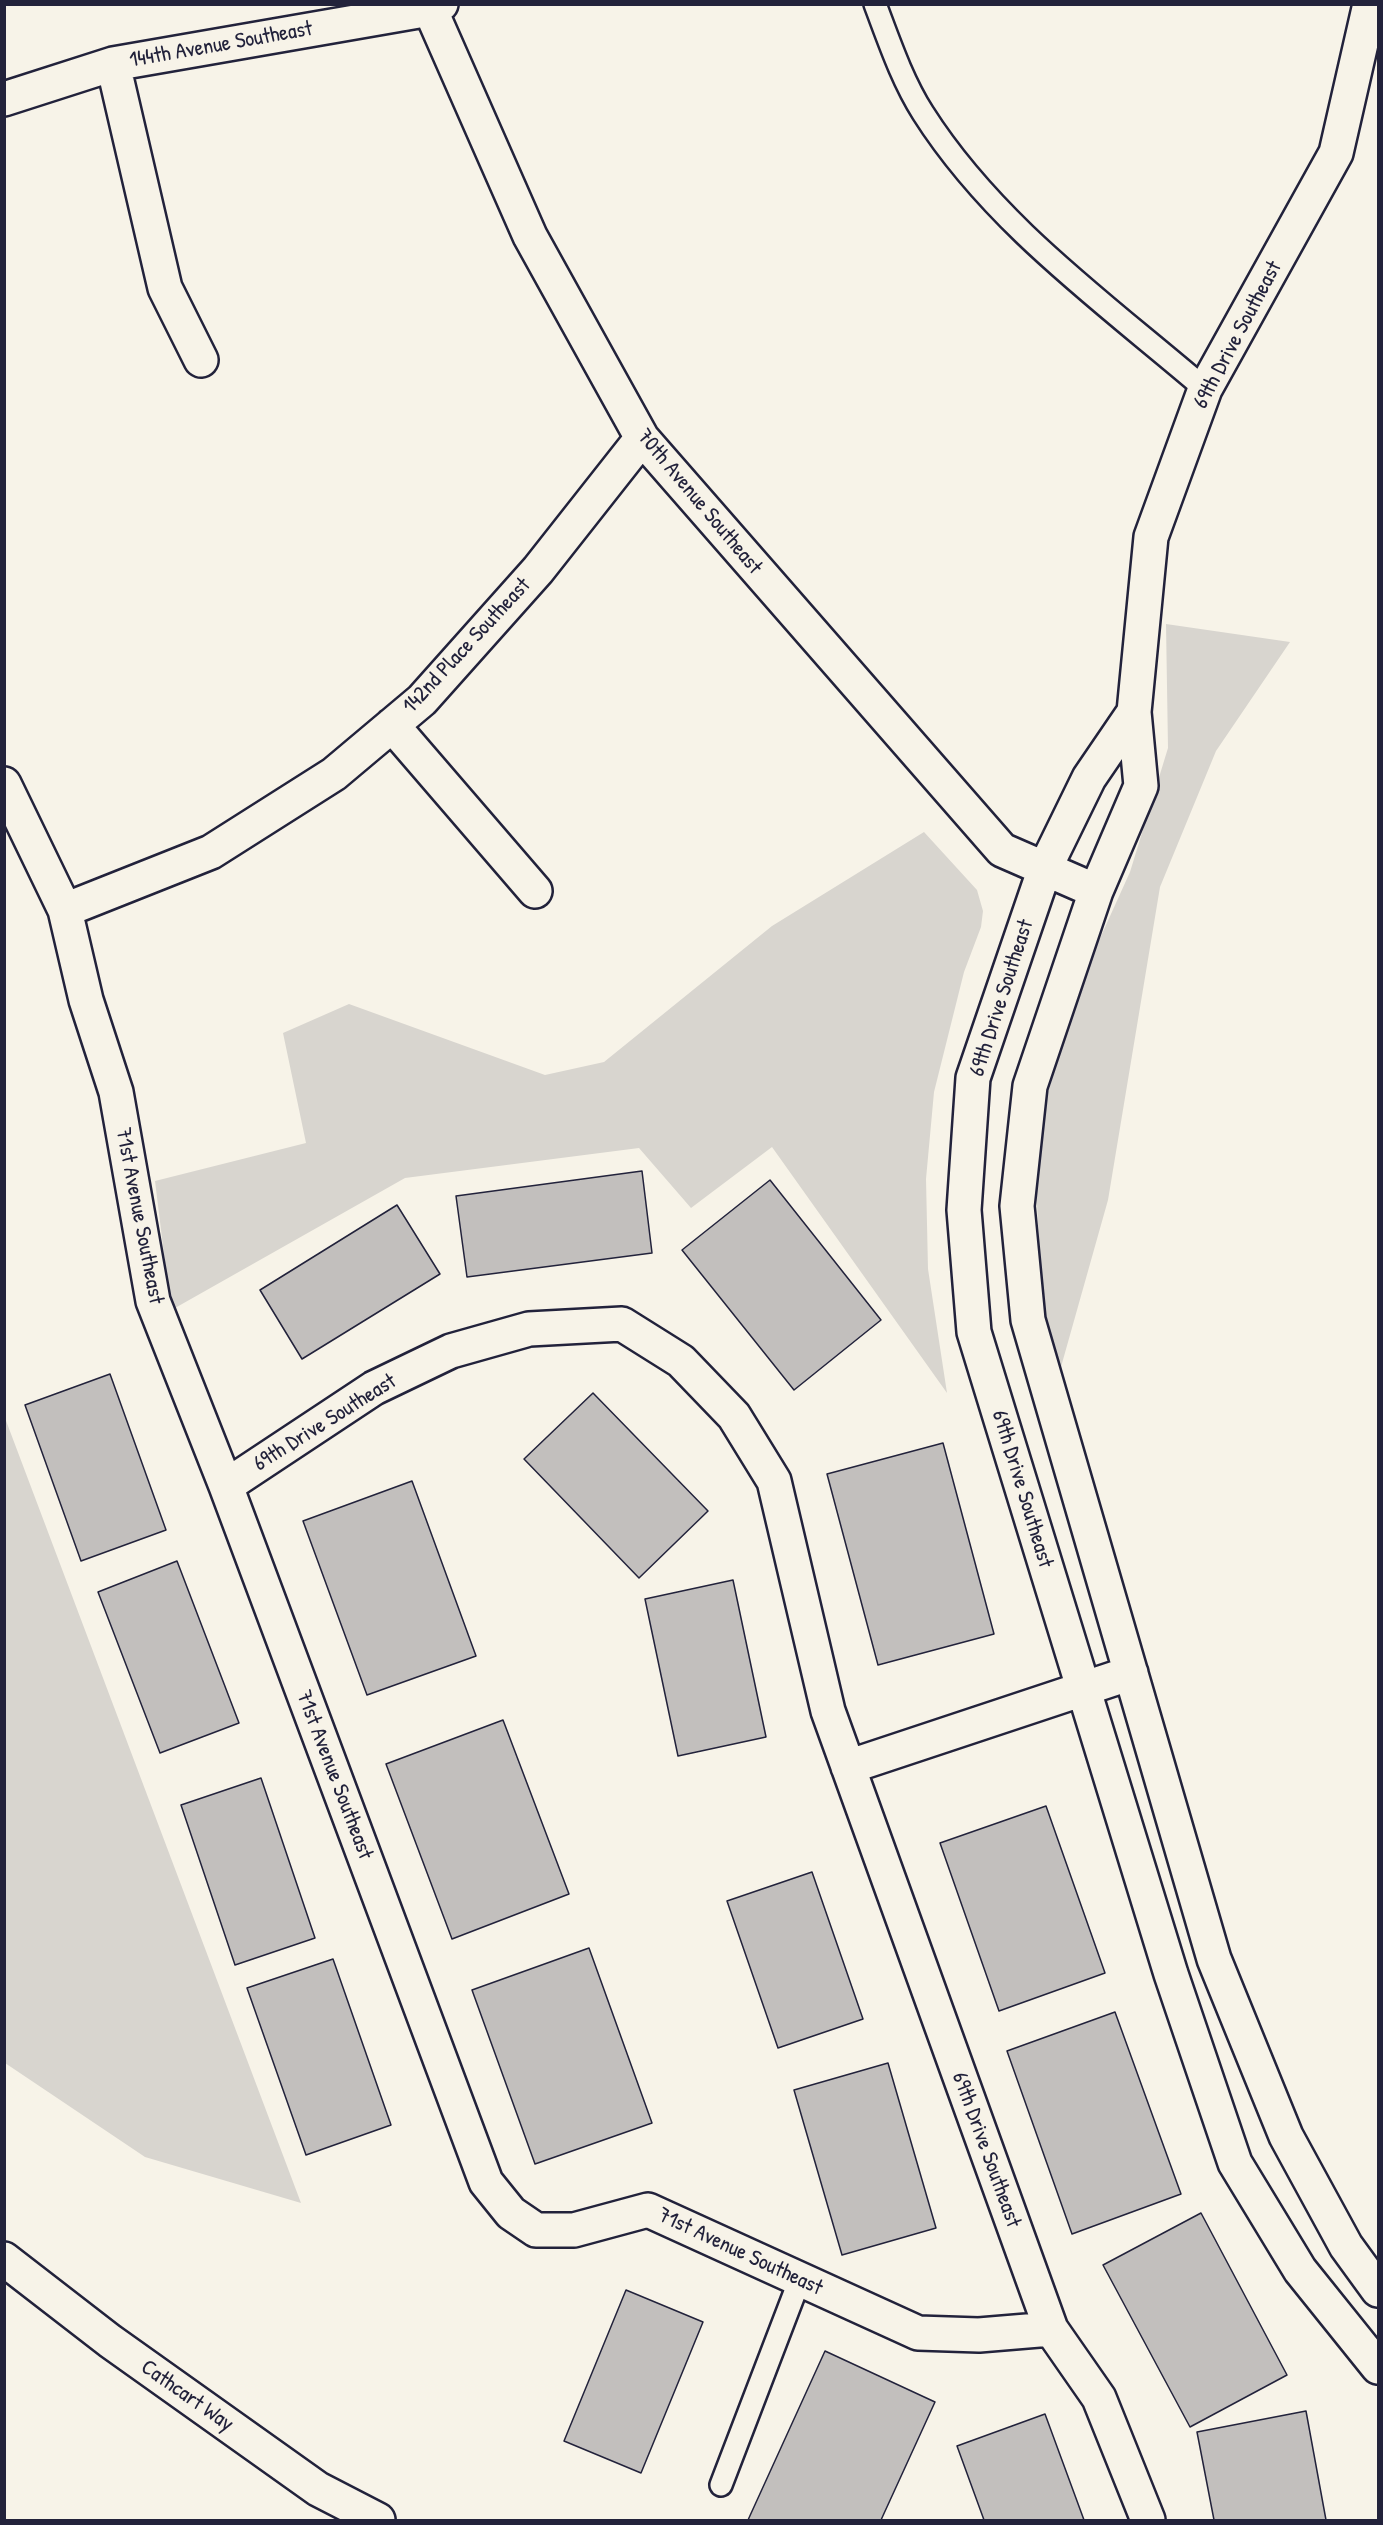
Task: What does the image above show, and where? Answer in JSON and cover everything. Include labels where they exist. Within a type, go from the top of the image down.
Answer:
[{"type":"street","name":"69th Drive Southeast","points":[[1370,4],[1336,153],[1205,389],[1151,537],[1134,712],[1141,786],[1096,891],[1030,1086],[1017,1206],[1028,1320],[1219,1970],[1286,2136],[1346,2246],[1378,2290]]},
{"type":"street","name":"144th Avenue Southeast","points":[[4,99],[113,64],[436,7]]},
{"type":"street","name":"70th Avenue Southeast","points":[[436,7],[530,236],[642,438],[1002,850],[1096,891]]},
{"type":"street","points":[[113,64],[165,288],[201,360]]},
{"type":"street","name":"142nd Place Southeast","points":[[65,910],[211,852],[334,774],[422,700],[538,570],[642,438]]},
{"type":"street","name":"69th Drive Southeast","points":[[1134,712],[1089,778],[1045,868],[973,1078],[964,1210],[974,1332],[1171,1974],[1235,2163],[1300,2270],[1378,2367]]},
{"type":"street","points":[[392,725],[535,891]]},
{"type":"street","name":"71st Avenue Southeast","points":[[4,784],[65,910],[86,1000],[116,1092],[153,1301],[226,1486],[486,2182],[511,2213],[536,2230],[574,2230],[648,2210],[918,2333],[979,2335],[1051,2329]]},
{"type":"street","name":"69th Drive Southeast","points":[[226,1486],[374,1388],[451,1351],[530,1329],[622,1324],[681,1361],[734,1416],[774,1481],[828,1711],[1051,2329],[1099,2398],[1148,2520]]},
{"type":"street","points":[[848,1767],[1131,1673]]},
{"type":"street","name":"Cathcart Way","points":[[4,2259],[110,2342],[309,2482],[378,2520]]},
{"type":"lane","points":[[875,4],[896,60],[922,112],[1004,217],[1205,389]]},
{"type":"lane","points":[[721,2485],[800,2279]]},
{"type":"shaded area","points":[[1166,624],[1290,642],[1216,751],[1160,887],[1108,1200],[1059,1374],[1042,1300],[1036,1185],[1046,1099],[1082,978],[1130,872],[1168,748]]},
{"type":"shaded area","points":[[924,832],[977,890],[983,911],[981,927],[964,972],[934,1092],[926,1179],[928,1269],[947,1393],[772,1147],[691,1208],[639,1148],[405,1178],[175,1308],[168,1287],[155,1181],[306,1143],[283,1033],[349,1004],[545,1075],[604,1062],[772,926]]},
{"type":"shaded area","points":[[4,1418],[301,2203],[145,2157],[5,2063]]},
{"type":"building","points":[[642,1171],[652,1253],[467,1277],[456,1196]]},
{"type":"building","points":[[770,1180],[881,1320],[794,1390],[682,1250]]},
{"type":"building","points":[[397,1205],[440,1274],[302,1359],[260,1290]]},
{"type":"building","points":[[110,1374],[166,1530],[81,1561],[25,1405]]},
{"type":"building","points":[[593,1393],[708,1511],[639,1578],[524,1459]]},
{"type":"building","points":[[943,1443],[994,1634],[878,1665],[827,1474]]},
{"type":"building","points":[[412,1481],[476,1656],[367,1695],[303,1521]]},
{"type":"building","points":[[177,1561],[239,1723],[160,1753],[98,1592]]},
{"type":"building","points":[[733,1580],[766,1737],[678,1756],[645,1599]]},
{"type":"building","points":[[503,1720],[569,1894],[452,1939],[386,1764]]},
{"type":"building","points":[[261,1778],[315,1938],[235,1965],[181,1805]]},
{"type":"building","points":[[1046,1806],[1105,1973],[999,2011],[940,1843]]},
{"type":"building","points":[[812,1872],[863,2019],[778,2048],[727,1901]]},
{"type":"building","points":[[589,1948],[652,2123],[535,2164],[472,1990]]},
{"type":"building","points":[[333,1959],[391,2125],[306,2155],[247,1988]]},
{"type":"building","points":[[1115,2012],[1181,2194],[1072,2234],[1007,2051]]},
{"type":"building","points":[[888,2063],[936,2228],[842,2255],[794,2090]]},
{"type":"building","points":[[1201,2213],[1287,2375],[1190,2427],[1103,2265]]},
{"type":"building","points":[[626,2290],[703,2322],[641,2473],[564,2441]]},
{"type":"building","points":[[825,2351],[935,2402],[881,2520],[748,2520]]},
{"type":"building","points":[[1306,2411],[1326,2520],[1214,2520],[1197,2432]]},
{"type":"building","points":[[1045,2414],[1084,2520],[984,2520],[957,2446]]}]
